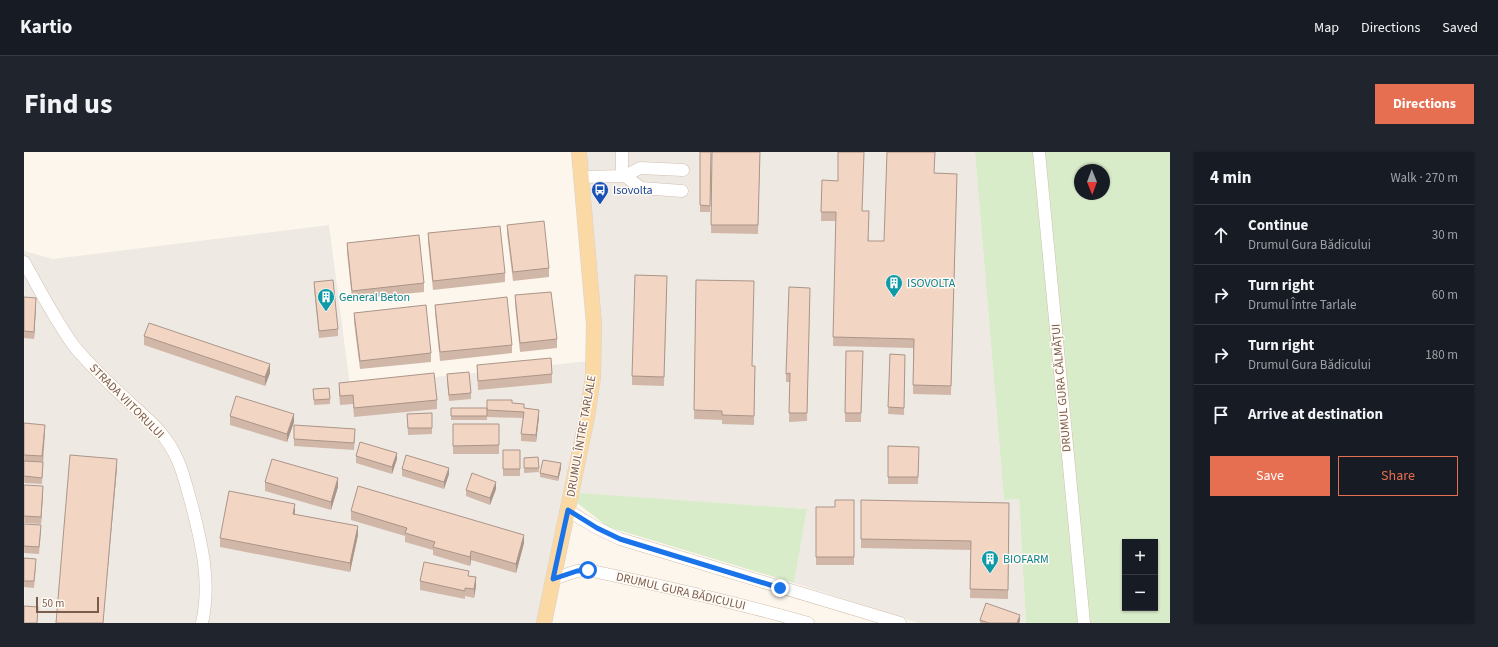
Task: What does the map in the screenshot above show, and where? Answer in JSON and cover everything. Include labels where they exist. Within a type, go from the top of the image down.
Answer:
[{"type":"main road","name":"DRUMUL ÎNTRE TARLALE","points":[[544,623],[591,396],[594,324],[579,152]]},
{"type":"street","name":"DRUMUL GURA CĂLMĂȚUI","points":[[1039,152],[1084,623]]},
{"type":"street","points":[[622,154],[624,176],[641,188],[682,191]]},
{"type":"street","points":[[582,177],[624,176],[640,168],[682,170]]},
{"type":"street","name":"STRADA VIITORULUI","points":[[24,262],[59,323],[74,345],[115,389],[159,430],[172,447],[182,467],[205,561],[206,589],[202,623]]},
{"type":"street","points":[[568,510],[597,528],[620,539],[900,623]]},
{"type":"street","name":"DRUMUL GURA BĂDICULUI","points":[[553,579],[577,571],[588,570],[763,610],[808,623]]},
{"type":"shaded area","points":[[573,152],[975,152],[1004,500],[1019,499],[1026,623],[918,623],[794,583],[807,509],[579,494],[550,623],[24,623],[24,251],[53,259],[329,225],[350,386],[589,361],[586,300]]},
{"type":"green space","points":[[975,152],[1170,152],[1170,623],[1026,623],[1019,499],[1004,500]]},
{"type":"green space","points":[[579,493],[807,509],[794,583],[608,527],[577,503]]},
{"type":"building","points":[[700,152],[711,152],[710,206],[700,205]]},
{"type":"building","points":[[712,152],[760,152],[758,225],[711,225]]},
{"type":"building","name":"ISOVOLTA","points":[[838,152],[864,152],[862,211],[869,211],[868,241],[884,241],[887,152],[935,152],[934,173],[957,174],[951,386],[913,385],[914,339],[833,337],[836,212],[821,212],[822,180],[838,181]]},
{"type":"building","points":[[544,221],[549,268],[513,272],[507,225]]},
{"type":"building","points":[[500,226],[505,273],[433,281],[428,233]]},
{"type":"building","points":[[419,235],[424,283],[352,291],[347,243]]},
{"type":"building","points":[[635,275],[667,276],[664,377],[632,376]]},
{"type":"building","name":"General Beton","points":[[333,280],[338,329],[319,331],[314,282]]},
{"type":"building","points":[[696,280],[754,281],[752,366],[755,366],[754,416],[722,415],[722,411],[694,410]]},
{"type":"building","points":[[789,287],[810,288],[807,413],[789,413],[790,373],[786,374]]},
{"type":"building","points":[[551,292],[557,339],[520,343],[515,295]]},
{"type":"building","points":[[24,297],[36,298],[34,332],[24,331]]},
{"type":"building","points":[[507,297],[512,345],[440,352],[435,305]]},
{"type":"building","points":[[426,305],[431,353],[360,361],[354,313]]},
{"type":"building","points":[[149,323],[270,364],[265,377],[144,336]]},
{"type":"building","points":[[846,351],[863,351],[861,413],[845,413]]},
{"type":"building","points":[[890,354],[905,355],[904,408],[888,407]]},
{"type":"building","points":[[551,358],[552,374],[478,381],[477,365]]},
{"type":"building","points":[[469,372],[471,393],[449,395],[447,374]]},
{"type":"building","points":[[434,373],[437,400],[354,408],[353,395],[340,396],[339,383]]},
{"type":"building","points":[[329,388],[330,399],[314,400],[313,389]]},
{"type":"building","points":[[236,396],[294,414],[287,434],[230,416]]},
{"type":"building","points":[[487,400],[512,400],[512,403],[524,404],[524,408],[539,410],[536,435],[521,434],[524,412],[487,410]]},
{"type":"building","points":[[451,408],[487,408],[487,416],[451,416]]},
{"type":"building","points":[[432,413],[432,428],[408,428],[407,414]]},
{"type":"building","points":[[24,423],[45,425],[42,456],[24,455]]},
{"type":"building","points":[[453,424],[499,424],[499,445],[453,446]]},
{"type":"building","points":[[294,425],[355,429],[354,443],[294,439]]},
{"type":"building","points":[[360,442],[397,453],[392,467],[356,456]]},
{"type":"building","points":[[888,446],[919,447],[918,477],[888,477]]},
{"type":"building","points":[[503,450],[520,450],[520,469],[503,469]]},
{"type":"building","points":[[70,455],[117,459],[103,623],[56,623]]},
{"type":"building","points":[[406,455],[449,468],[444,482],[402,469]]},
{"type":"building","points":[[538,457],[539,468],[524,468],[524,458]]},
{"type":"building","points":[[272,459],[338,478],[331,502],[265,482]]},
{"type":"building","points":[[543,460],[561,463],[558,477],[540,473]]},
{"type":"building","points":[[24,461],[43,462],[42,478],[24,476]]},
{"type":"building","points":[[472,473],[496,482],[490,498],[466,490]]},
{"type":"building","points":[[24,485],[43,486],[41,517],[24,516]]},
{"type":"building","points":[[358,486],[524,535],[516,564],[471,551],[470,557],[433,547],[435,542],[405,533],[407,528],[351,511]]},
{"type":"building","points":[[229,491],[295,504],[293,514],[358,526],[350,563],[220,538]]},
{"type":"building","points":[[835,500],[854,500],[854,557],[816,557],[816,507],[835,507]]},
{"type":"building","name":"BIOFARM","points":[[861,500],[1009,503],[1008,590],[970,589],[971,541],[861,539]]},
{"type":"building","points":[[24,524],[41,525],[39,547],[24,546]]},
{"type":"building","points":[[24,558],[36,559],[34,581],[24,581]]},
{"type":"building","points":[[424,562],[469,571],[468,576],[476,577],[474,589],[465,588],[465,591],[420,581]]},
{"type":"building","points":[[986,603],[1020,615],[1017,623],[989,623],[980,620]]},
{"type":"building","points":[[24,606],[38,607],[37,623],[24,623]]},
{"type":"place","name":"Isovolta","points":[[600,205]]},
{"type":"place","name":"ISOVOLTA","points":[[894,298]]},
{"type":"place","name":"General Beton","points":[[326,312]]},
{"type":"place","name":"BIOFARM","points":[[990,574]]},
{"type":"route","points":[[588,570],[577,571],[553,579],[568,510],[597,528],[620,539],[780,588]]}]
